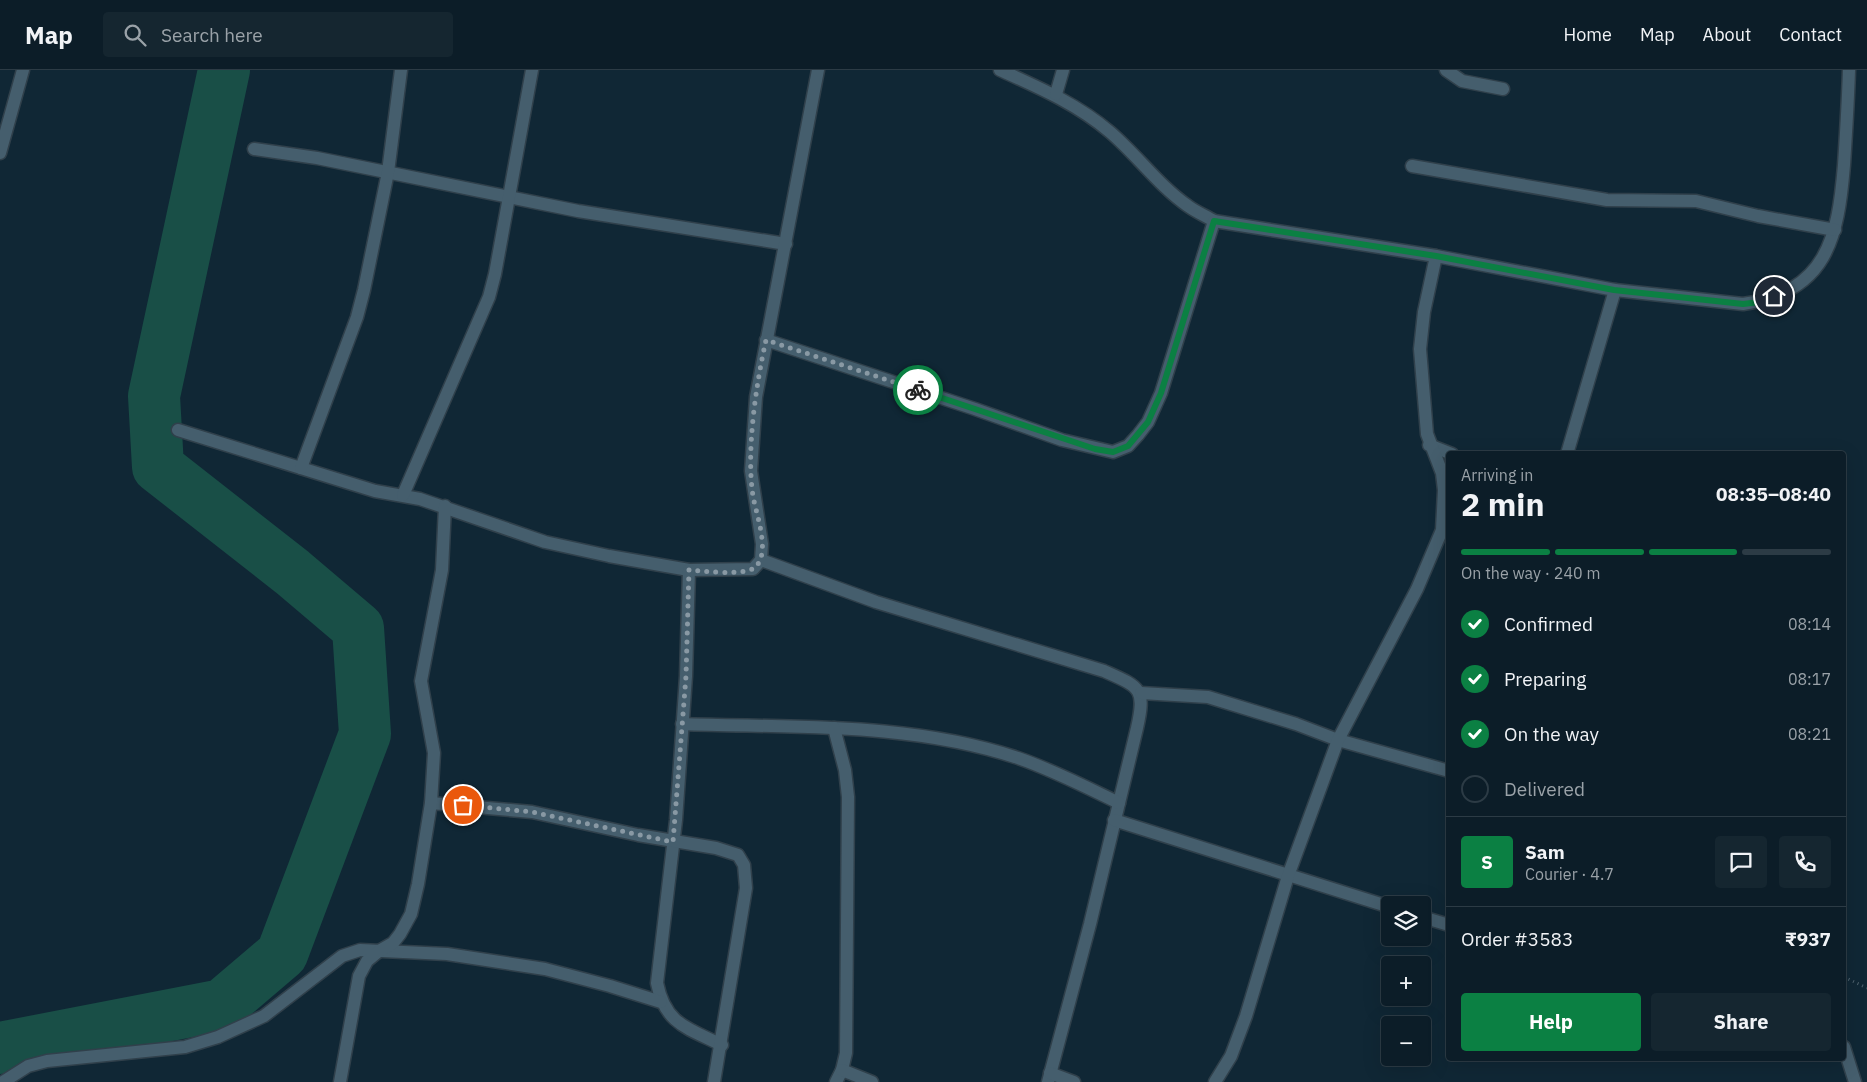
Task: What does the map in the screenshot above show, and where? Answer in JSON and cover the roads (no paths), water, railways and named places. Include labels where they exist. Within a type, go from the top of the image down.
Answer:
[{"type":"street","points":[[0,154],[23,70]]},
{"type":"street","points":[[301,468],[356,317],[388,172],[401,70]]},
{"type":"street","points":[[402,494],[489,297],[532,70]]},
{"type":"street","points":[[178,430],[375,491],[402,494],[445,506],[544,542],[689,570],[741,571],[753,569],[761,560],[762,544],[753,496],[751,471],[756,397],[818,70]]},
{"type":"street","points":[[1000,70],[1056,94],[1083,111],[1109,131],[1188,206],[1214,221],[1436,256],[1614,290],[1709,302],[1743,304],[1760,302],[1809,275],[1828,250],[1836,230],[1842,194],[1849,70]]},
{"type":"street","points":[[1056,94],[1064,70]]},
{"type":"street","points":[[1446,70],[1462,81],[1503,89]]},
{"type":"street","points":[[254,149],[388,172],[509,198],[786,244]]},
{"type":"street","points":[[1412,166],[1607,200],[1696,201],[1758,216],[1836,230]]},
{"type":"street","points":[[766,340],[1005,419],[1062,440],[1113,452],[1128,446],[1138,436],[1148,422],[1161,393],[1214,221]]},
{"type":"street","points":[[1216,1082],[1232,1056],[1288,876],[1338,740],[1417,589],[1442,530],[1444,490],[1442,473],[1429,445],[1423,400],[1420,349],[1424,312],[1436,256]]},
{"type":"street","points":[[1568,451],[1614,290]]},
{"type":"street","points":[[1429,445],[1446,452]]},
{"type":"street","points":[[340,1082],[359,976],[368,961],[379,951],[393,943],[411,914],[431,803],[434,753],[421,681],[442,570],[445,506]]},
{"type":"street","points":[[761,560],[876,602],[1104,671],[1129,682],[1141,693],[1208,697],[1296,724],[1338,740],[1446,770]]},
{"type":"street","points":[[689,570],[682,724],[673,842],[657,983],[661,1002],[669,1015],[688,1029],[722,1045]]},
{"type":"street","points":[[1074,1082],[1049,1077],[1090,924],[1119,803],[1142,705],[1141,693]]},
{"type":"street","points":[[682,724],[872,729],[976,747],[1018,758],[1051,771],[1119,803]]},
{"type":"street","points":[[834,728],[845,770],[848,796],[846,1053],[842,1070],[836,1082]]},
{"type":"street","points":[[431,803],[532,812],[673,842],[716,848],[738,855],[744,865],[746,888],[722,1045],[714,1082]]},
{"type":"street","points":[[1114,820],[1381,904]]},
{"type":"street","points":[[1431,920],[1446,924]]},
{"type":"street","points":[[3,1082],[28,1066],[47,1060],[185,1047],[218,1037],[264,1016],[342,956],[360,950],[447,954],[545,969],[661,1002]]},
{"type":"street","points":[[1846,1053],[1855,1082]]},
{"type":"street","points":[[842,1070],[872,1082]]},
{"type":"waterway","points":[[0,1048],[222,1005],[282,954],[365,734],[358,628],[292,572],[158,467],[154,396],[224,70]]}]
